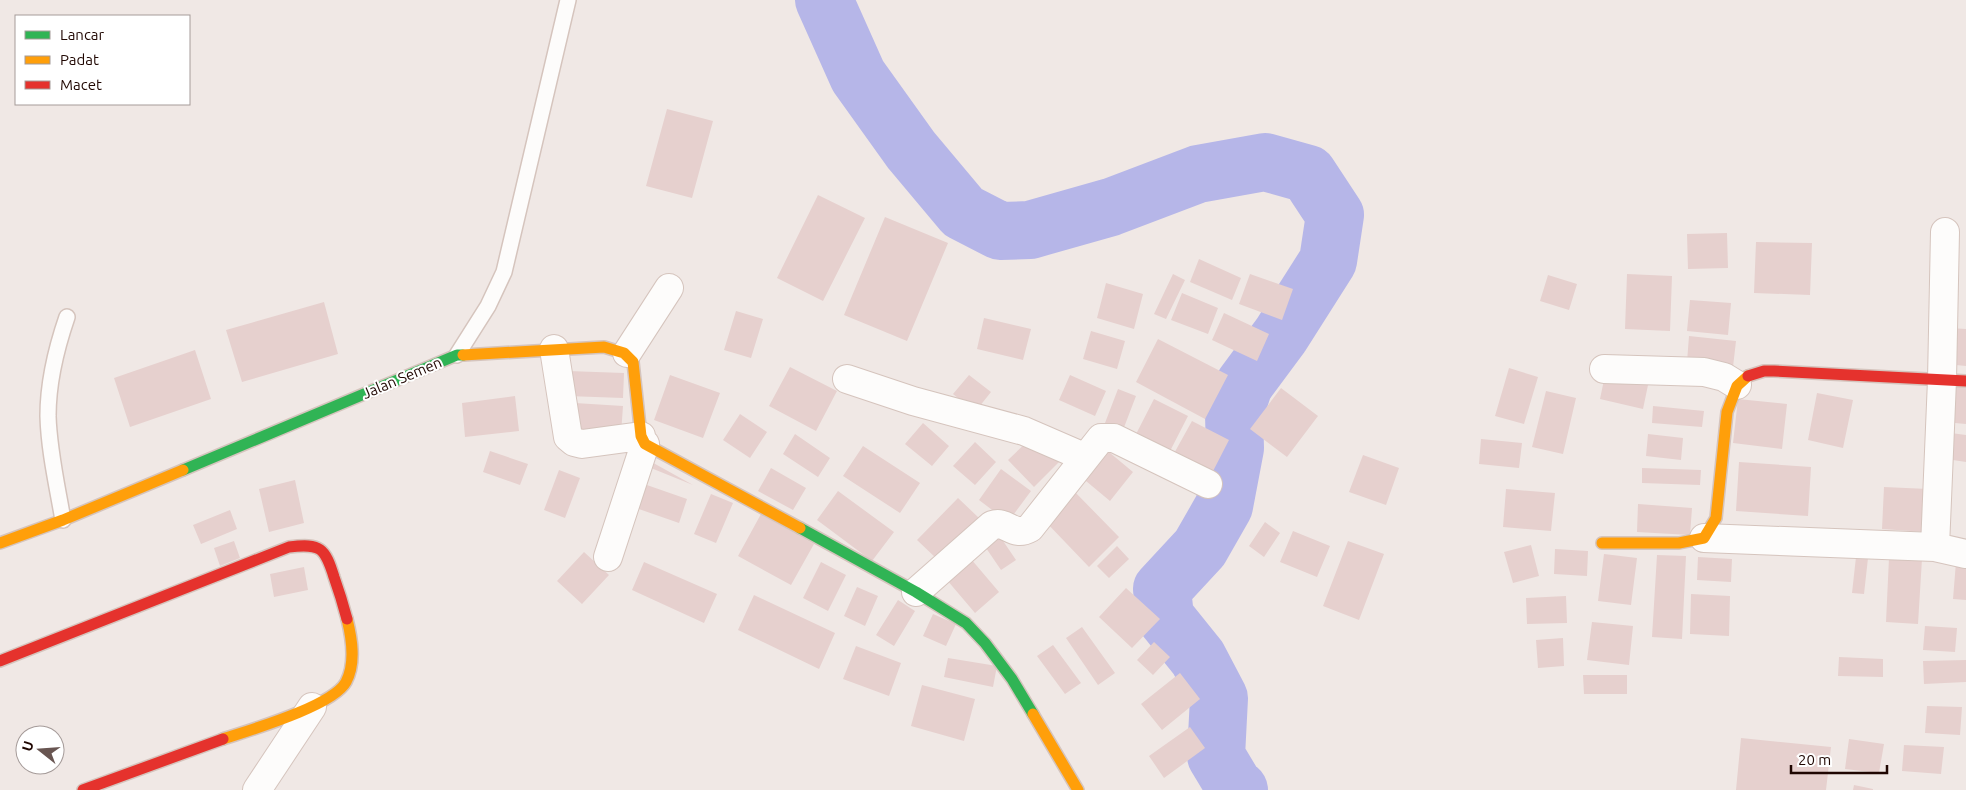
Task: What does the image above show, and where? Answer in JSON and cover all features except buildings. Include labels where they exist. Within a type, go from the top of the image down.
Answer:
[{"type":"street","points":[[1935,547],[1954,381],[1945,232]]},
{"type":"street","points":[[627,353],[669,288]]},
{"type":"street","points":[[457,356],[604,347],[627,353],[633,362],[635,372],[643,440],[608,557]]},
{"type":"street","points":[[554,349],[568,437],[574,442],[582,444],[643,440],[654,450],[747,498],[916,592],[966,623],[985,643],[1012,679],[1078,790]]},
{"type":"street","name":"Jalan Semen","points":[[0,543],[63,520],[457,356]]},
{"type":"street","points":[[1604,369],[1704,372],[1724,377],[1737,385]]},
{"type":"street","points":[[1704,538],[1716,518],[1727,412],[1737,385],[1747,376],[1760,371],[1954,381]]},
{"type":"street","points":[[846,379],[913,401],[1024,431],[1084,457]]},
{"type":"street","points":[[916,592],[992,525],[1000,524],[1016,532],[1025,531],[1030,528],[1084,457],[1101,438],[1109,437],[1208,484]]},
{"type":"street","points":[[1602,543],[1679,543],[1704,538],[1935,547],[1966,554]]},
{"type":"street","points":[[0,661],[289,547],[312,546],[321,549],[328,557],[353,641],[352,663],[346,682],[332,696],[312,707],[83,790]]},
{"type":"street","points":[[257,790],[312,707]]},
{"type":"lane","name":"Jalan Semen","points":[[457,356],[488,306],[504,272],[568,0]]},
{"type":"lane","points":[[63,520],[50,445],[48,415],[55,354],[67,317]]},
{"type":"waterway","points":[[824,0],[858,76],[911,150],[963,212],[1000,231],[1030,230],[1111,207],[1198,174],[1265,162],[1308,174],[1335,215],[1328,261],[1281,335],[1244,385],[1234,415],[1235,448],[1224,506],[1200,548],[1162,589],[1165,617],[1198,658],[1219,698],[1216,756],[1234,786],[1239,790]]},
{"type":"traffic: fast","points":[[183,470],[457,355],[463,355]]},
{"type":"traffic: fast","points":[[800,528],[916,592],[966,623],[985,643],[1012,679],[1033,714]]},
{"type":"traffic: slow","points":[[463,355],[604,347],[624,353],[633,362],[641,436],[645,444],[800,528]]},
{"type":"traffic: slow","points":[[1602,543],[1679,543],[1704,538],[1716,518],[1727,412],[1737,386],[1748,376]]},
{"type":"traffic: slow","points":[[0,543],[63,520],[183,470]]},
{"type":"traffic: slow","points":[[223,739],[290,716],[325,700],[338,691],[346,682],[351,667],[352,643],[347,619]]},
{"type":"traffic: slow","points":[[1033,714],[1078,790]]},
{"type":"traffic: jam","points":[[1748,376],[1764,371],[1774,371],[1966,381]]},
{"type":"traffic: jam","points":[[0,661],[289,547],[315,547],[324,554],[331,567],[347,619]]},
{"type":"traffic: jam","points":[[83,790],[223,739]]}]
